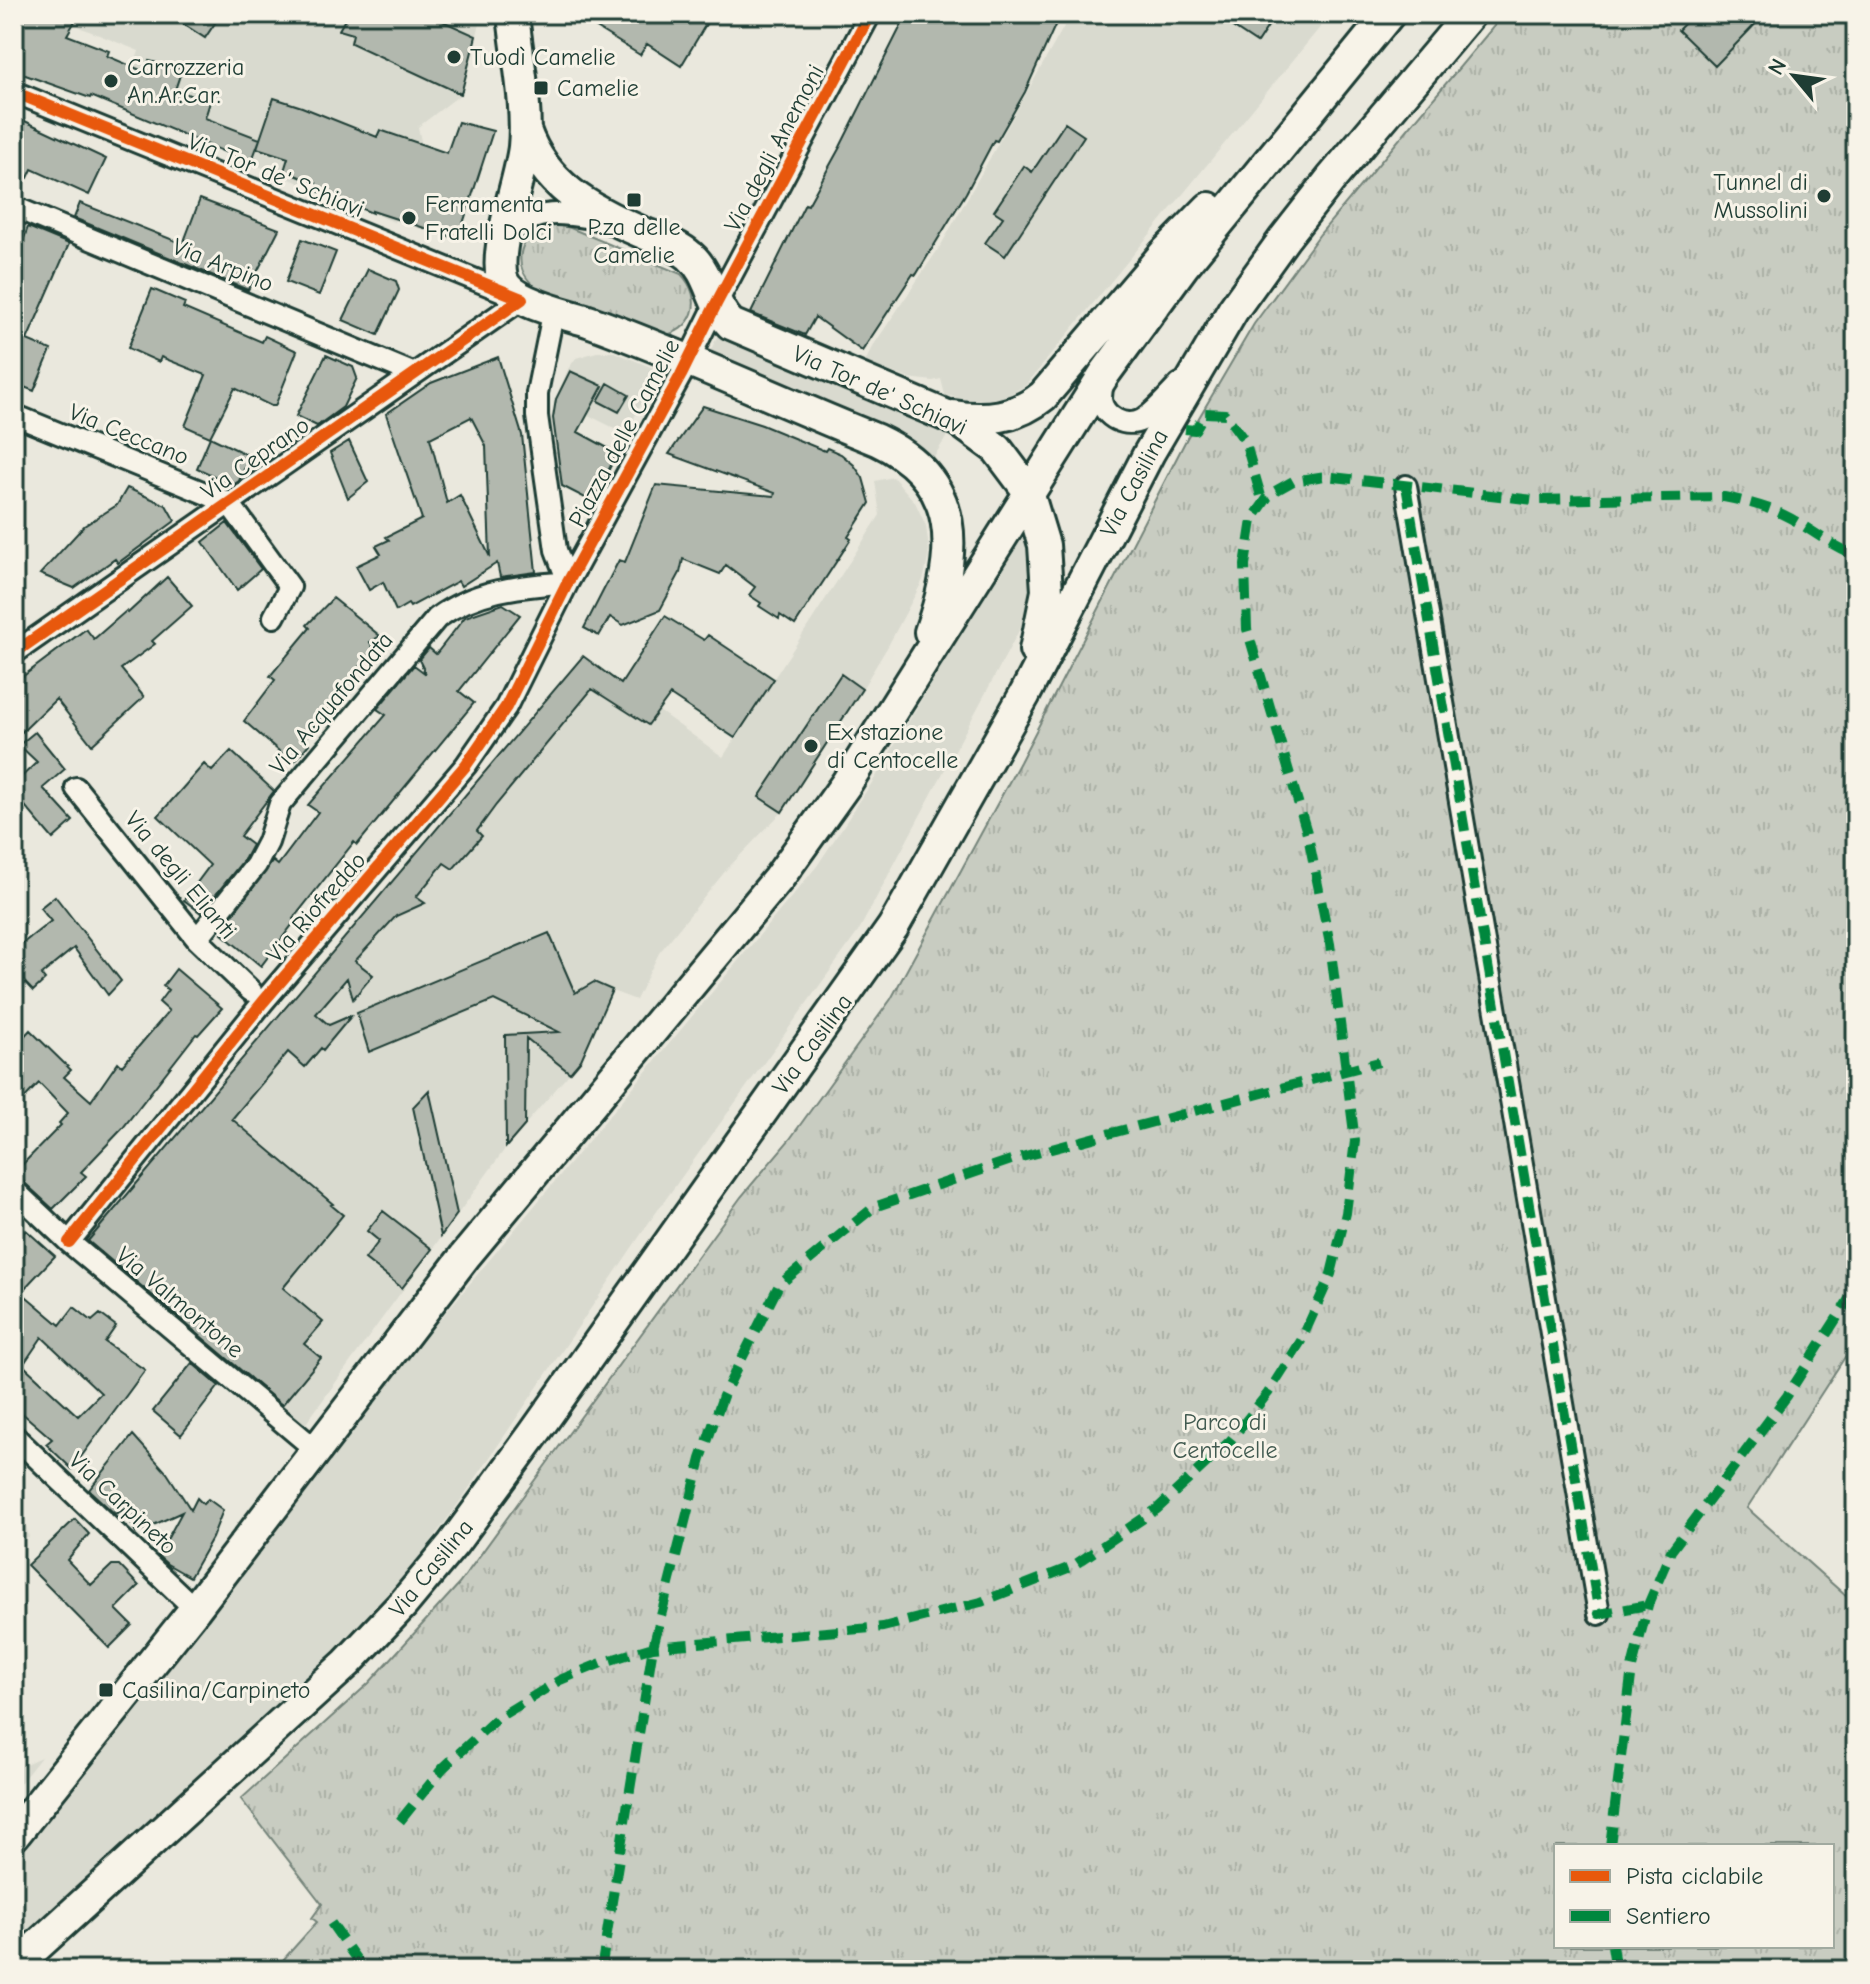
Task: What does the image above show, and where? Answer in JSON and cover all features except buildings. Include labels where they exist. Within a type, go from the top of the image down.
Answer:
[{"type":"main road","points":[[513,14],[525,130],[500,270],[503,282],[511,293],[522,299]]},
{"type":"main road","points":[[14,1835],[195,1609],[465,1256],[778,879],[846,784],[1105,373],[1184,265],[1389,14]]},
{"type":"main road","name":"Via Casilina","points":[[14,1967],[347,1663],[442,1557],[533,1435],[882,944],[1025,694],[1136,476],[1198,365],[1233,310],[1284,239],[1470,14]]},
{"type":"main road","points":[[525,130],[538,158],[562,187],[588,207],[692,257],[704,275],[716,304]]},
{"type":"main road","points":[[937,411],[961,417],[991,419],[1017,413],[1038,401],[1175,243],[1226,191],[1278,149]]},
{"type":"main road","name":"Piazza delle Camelie","points":[[522,299],[689,360]]},
{"type":"main road","name":"Via Tor de' Schiavi","points":[[716,304],[726,320],[737,328],[965,425],[987,440],[1011,465],[1030,495],[1044,545],[1047,578],[1042,623],[1025,694]]},
{"type":"main road","name":"Via Tor de' Schiavi","points":[[689,360],[885,444],[913,462],[932,484],[948,521],[950,559],[930,633],[896,706]]},
{"type":"street","name":"Via degli Anemoni","points":[[716,304],[870,14]]},
{"type":"street","name":"Via Tor de' Schiavi","points":[[14,92],[522,299]]},
{"type":"street","name":"Via Arpino","points":[[14,207],[412,373]]},
{"type":"street","points":[[504,238],[522,223],[540,215],[564,215],[619,223]]},
{"type":"street","name":"Via Ceprano","points":[[14,653],[522,299]]},
{"type":"street","name":"Piazza delle Camelie","points":[[568,582],[689,360],[716,304]]},
{"type":"street","name":"Piazza delle Camelie","points":[[554,309],[537,393],[537,416],[556,550],[568,582]]},
{"type":"street","points":[[1105,373],[1101,397],[1104,408],[1116,420],[1130,423],[1150,414],[1198,365]]},
{"type":"street","name":"Via Ceccano","points":[[14,415],[229,503]]},
{"type":"street","points":[[1406,486],[1599,1614]]},
{"type":"street","points":[[229,503],[290,587],[274,617]]},
{"type":"street","name":"Via Acquafondata","points":[[197,939],[256,865],[268,842],[280,804],[437,618],[451,607],[488,592],[568,582]]},
{"type":"street","name":"Via Riofreddo","points":[[69,1242],[263,1002],[466,765],[513,695],[568,582]]},
{"type":"street","name":"Via degli Elianti","points":[[76,788],[197,939],[251,991]]},
{"type":"street","name":"Via Valmontone","points":[[14,1190],[69,1242],[316,1450]]},
{"type":"street","name":"Via Carpineto","points":[[14,1436],[195,1609]]},
{"type":"shaded area","points":[[89,14],[467,14],[481,20],[461,94],[418,127],[422,146],[394,222],[120,109],[139,51],[79,27]]},
{"type":"shaded area","points":[[1071,14],[1331,14],[1026,385],[992,400],[961,399],[945,395],[941,379],[908,378],[865,363],[871,349],[941,245]]},
{"type":"shaded area","points":[[718,334],[951,430],[931,461],[901,437],[708,357]]},
{"type":"shaded area","points":[[597,352],[614,352],[658,370],[626,434],[556,399],[576,358]]},
{"type":"shaded area","points":[[893,477],[915,502],[926,526],[927,564],[923,580],[888,646],[841,724],[782,812],[727,869],[659,953],[636,1000],[612,991],[581,1060],[510,1142],[304,1426],[86,1244],[583,656],[723,757],[880,515],[875,481]]},
{"type":"shaded area","points":[[1027,522],[1036,577],[1023,623],[858,932],[650,1221],[463,1497],[403,1580],[333,1653],[14,1945],[14,1861],[408,1358],[817,866],[875,778]]},
{"type":"shaded area","points":[[14,1466],[29,1538],[14,1541]]},
{"type":"shaded area","points":[[41,1757],[14,1791],[14,1769]]},
{"type":"green space","name":"Parco di Centocelle","points":[[1504,14],[1856,14],[1856,1340],[1747,1508],[1856,1605],[1856,1970],[274,1970],[317,1922],[312,1918],[322,1904],[241,1799],[369,1683],[459,1584],[741,1197],[790,1139],[891,999],[1020,762],[1187,438],[1254,324],[1320,234]]},
{"type":"green space","points":[[545,224],[568,227],[681,274],[693,294],[694,304],[688,322],[671,334],[659,336],[537,288],[523,272],[521,254],[528,237]]},
{"type":"marked path","points":[[1185,429],[1195,430],[1205,413],[1225,414],[1245,441],[1263,503]]},
{"type":"marked path","points":[[400,1821],[443,1768],[496,1719],[560,1680],[604,1662],[653,1647],[883,1627],[981,1602],[1073,1566],[1157,1509],[1230,1441],[1268,1393],[1301,1341],[1331,1274],[1346,1213],[1355,1141],[1330,944],[1308,836],[1247,629],[1245,565],[1252,520],[1270,494],[1293,481],[1325,476],[1534,500],[1724,497],[1777,512],[1856,555]]},
{"type":"marked path","points":[[1406,486],[1599,1614],[1648,1605]]},
{"type":"marked path","points":[[601,1970],[653,1647],[701,1459],[723,1396],[779,1285],[874,1207],[1014,1159],[1379,1062]]},
{"type":"marked path","points":[[1610,1844],[1632,1668],[1648,1605],[1671,1551],[1787,1396],[1856,1288]]},
{"type":"marked path","points":[[331,1923],[364,1970]]},
{"type":"marked path","points":[[1612,1948],[1616,1970]]},
{"type":"cycle path","points":[[69,1242],[263,1002],[466,765],[506,707],[568,582],[681,375],[870,14]]},
{"type":"cycle path","points":[[14,92],[522,299]]},
{"type":"cycle path","points":[[14,653],[522,299]]},
{"type":"place","name":"Tuodì Camelie","points":[[454,57]]},
{"type":"place","name":"Carrozzeria An.Ar.Car.","points":[[111,81]]},
{"type":"place","name":"Camelie","points":[[541,88]]},
{"type":"place","name":"Tunnel di Mussolini","points":[[1824,196]]},
{"type":"place","name":"P.za delle Camelie","points":[[634,200]]},
{"type":"place","name":"Ferramenta Fratelli Dolci","points":[[409,218]]},
{"type":"place","name":"Ex stazione di Centocelle","points":[[811,746]]},
{"type":"place","name":"Casilina/Carpineto","points":[[106,1690]]}]
